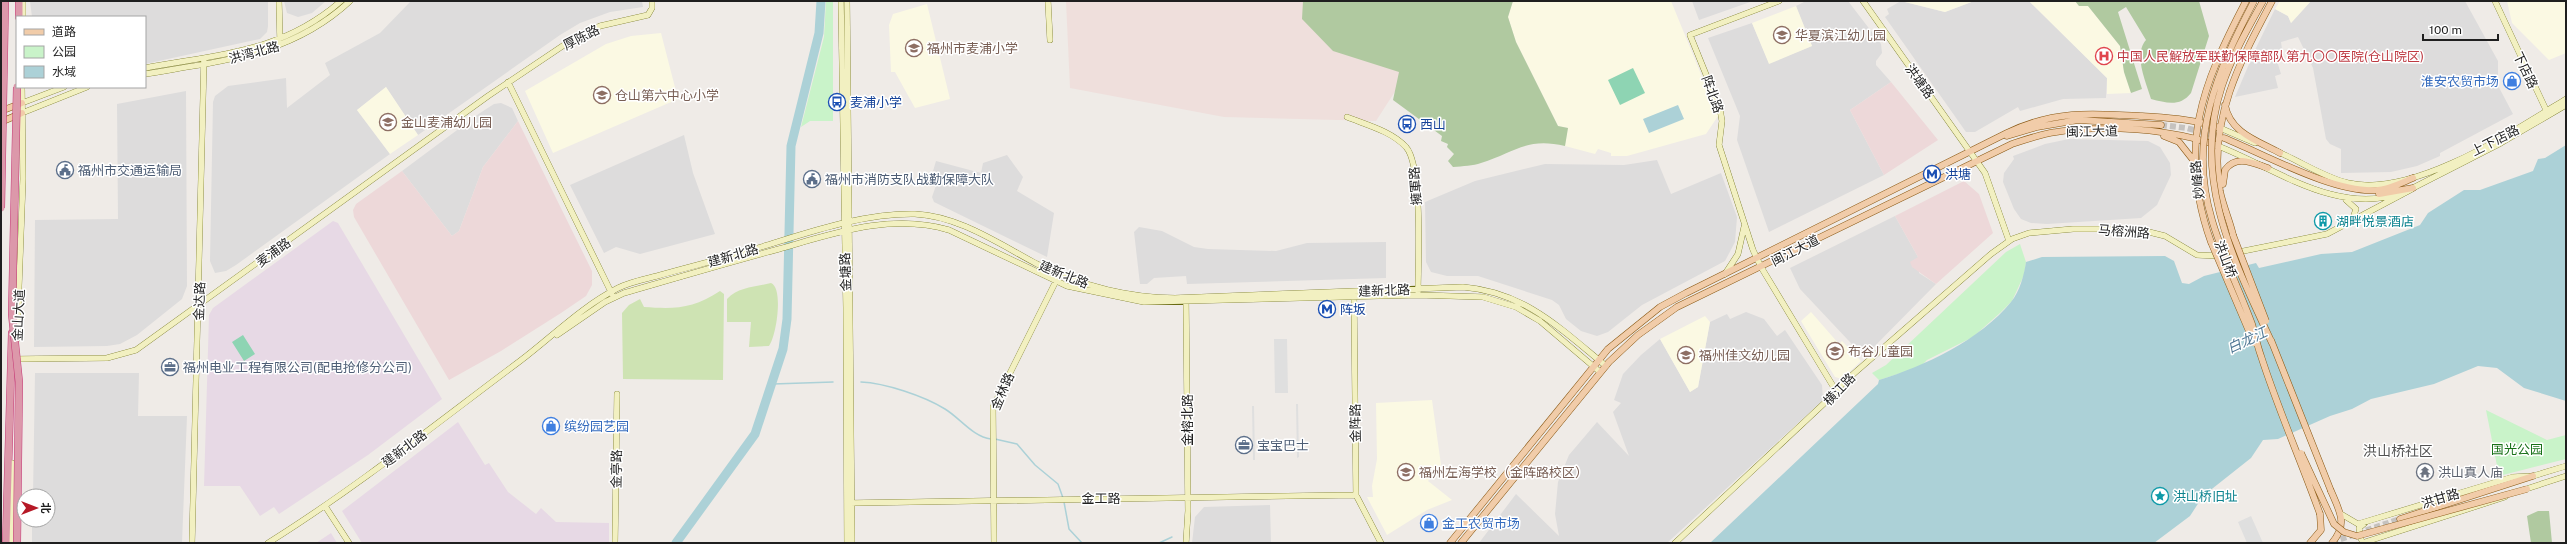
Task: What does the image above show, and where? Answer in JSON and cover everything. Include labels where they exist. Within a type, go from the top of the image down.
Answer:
[{"type":"highway","points":[[1,208],[5,1]]},
{"type":"highway","points":[[19,1],[19,16]]},
{"type":"highway","points":[[6,543],[18,88]]},
{"type":"highway","points":[[12,314],[19,382],[17,543]]},
{"type":"main road","points":[[1,40],[5,1]]},
{"type":"main road","points":[[23,1],[23,16]]},
{"type":"main road","points":[[278,1],[280,43]]},
{"type":"main road","name":"洪湾北路","points":[[146,68],[280,43],[341,1]]},
{"type":"main road","name":"洪湾北路","points":[[146,74],[204,65],[280,43],[322,23],[350,1]]},
{"type":"main road","name":"厚陈路","points":[[508,82],[580,35],[609,24],[648,15],[652,8],[652,1]]},
{"type":"main road","name":"金塘路","points":[[841,1],[849,503],[852,543]]},
{"type":"main road","name":"金塘路","points":[[847,1],[851,222],[849,503],[847,543]]},
{"type":"main road","points":[[1048,1],[1050,40]]},
{"type":"main road","name":"阵北路","points":[[1779,1],[1690,35],[1720,109],[1722,121],[1719,145],[1756,258],[1836,391]]},
{"type":"main road","name":"洪塘路","points":[[1862,1],[1971,151],[1985,173],[2009,241]]},
{"type":"main road","name":"妙峰路","points":[[2246,1],[2213,68],[2198,121],[2194,162],[2201,210],[2211,242],[2261,357]]},
{"type":"main road","name":"洪山桥","points":[[2254,1],[2216,82],[2207,114],[2203,157],[2204,183],[2212,219],[2252,324],[2261,357],[2320,514],[2321,530],[2310,543]]},
{"type":"main road","points":[[2263,1],[2222,87],[2213,123],[2211,161],[2214,194],[2226,238],[2272,343]]},
{"type":"main road","points":[[2226,209],[2219,184],[2218,146],[2225,104],[2239,65],[2272,1]]},
{"type":"main road","name":"下店路","points":[[2495,1],[2548,114]]},
{"type":"main road","name":"金达路","points":[[192,543],[204,58]]},
{"type":"main road","points":[[508,82],[612,294]]},
{"type":"main road","name":"麦浦路","points":[[15,359],[102,359],[121,356],[151,341],[508,82]]},
{"type":"main road","name":"金山大道","points":[[10,543],[15,359],[22,190],[22,88]]},
{"type":"main road","points":[[1,111],[61,88]]},
{"type":"main road","points":[[1,122],[84,88]]},
{"type":"main road","name":"上下店路","points":[[2413,188],[2548,114],[2566,99]]},
{"type":"main road","points":[[2225,104],[2228,118],[2234,127],[2280,153]]},
{"type":"main road","name":"上下店路","points":[[2220,128],[2348,183],[2379,184],[2422,176],[2566,105]]},
{"type":"main road","points":[[1994,140],[2030,123],[2074,114],[2107,113],[2198,121],[2220,128]]},
{"type":"main road","name":"擁軍路","points":[[1347,117],[1396,138],[1412,155],[1416,177],[1418,292]]},
{"type":"main road","points":[[1994,140],[2037,127],[2071,121],[2161,126],[2063,124],[2034,131],[2012,144]]},
{"type":"main road","name":"闽江大道","points":[[1461,543],[1600,372],[1638,335],[1668,313],[2012,144],[2044,134],[2072,130],[2145,132],[2196,138],[2218,146]]},
{"type":"main road","points":[[2145,132],[2176,140],[2194,162]]},
{"type":"main road","points":[[2413,178],[2386,189],[2349,189],[2330,184],[2224,139],[2320,183],[2348,192],[2375,194],[2413,188]]},
{"type":"main road","name":"闽江大道","points":[[1450,543],[1599,360],[1620,338],[1660,307],[1994,140]]},
{"type":"main road","points":[[2218,146],[2268,168],[2344,198],[2356,209],[2356,215],[2350,223]]},
{"type":"main road","points":[[2226,209],[2223,177],[2228,166],[2234,162],[2244,160],[2268,168]]},
{"type":"main road","points":[[1,161],[1,185]]},
{"type":"main road","points":[[2344,198],[2386,197],[2413,188]]},
{"type":"main road","name":"马榕洲路","points":[[2009,241],[2030,233],[2055,230],[2137,230],[2165,236],[2192,253],[2207,257],[2321,236],[2350,223],[2413,188]]},
{"type":"main road","name":"洪山桥","points":[[2226,209],[2233,235],[2262,310],[2272,343],[2341,514]]},
{"type":"main road","name":"建新北路","points":[[268,543],[325,506],[536,348],[622,286],[851,222],[894,215],[922,215],[937,218],[975,231],[1060,274],[1124,294],[1186,300],[1354,297],[1472,288],[1497,293],[1520,301],[1551,321],[1606,366]]},
{"type":"main road","points":[[1724,274],[1740,248],[1744,220]]},
{"type":"main road","name":"建新北路","points":[[612,294],[844,230],[889,223],[936,226],[973,240],[1056,281],[1113,297],[1144,302],[1418,292],[1473,295],[1510,305],[1551,329],[1600,372]]},
{"type":"main road","name":"横江路","points":[[1675,543],[1836,391],[1991,254],[2009,241]]},
{"type":"main road","name":"金林路","points":[[994,543],[992,429],[994,402],[1060,274]]},
{"type":"main road","name":"金阵路","points":[[1354,297],[1356,495],[1381,543]]},
{"type":"main road","name":"金榕北路","points":[[1186,300],[1186,543]]},
{"type":"main road","name":"金亭路","points":[[615,543],[617,394]]},
{"type":"main road","points":[[2294,442],[2305,461],[2334,524],[2344,532],[2357,536],[2527,489]]},
{"type":"main road","name":"洪甘路","points":[[2341,514],[2353,523],[2367,522],[2414,506],[2513,477],[2533,476],[2566,466]]},
{"type":"main road","points":[[2400,519],[2533,476]]},
{"type":"main road","name":"洪甘路","points":[[2363,542],[2480,506],[2566,476]]},
{"type":"main road","name":"金工路","points":[[849,503],[1356,495]]},
{"type":"main road","points":[[325,506],[349,543]]},
{"type":"main road","points":[[2332,543],[2342,529],[2341,514]]},
{"type":"main road","points":[[2363,542],[2359,535],[2359,528],[2367,522]]},
{"type":"shaded area","points":[[30,1],[268,1],[267,32],[260,39],[146,64],[146,16],[32,16]]},
{"type":"shaded area","points":[[284,1],[326,1],[312,13],[298,17],[287,13]]},
{"type":"shaded area","points":[[411,1],[642,1],[643,7],[610,12],[580,23],[560,35],[418,135],[386,87],[357,110],[390,154],[236,265],[226,271],[215,273],[210,261],[213,102],[215,96],[228,86],[286,78],[287,108],[330,75],[325,63],[380,33]]},
{"type":"shaded area","points":[[1066,1],[1418,1],[1405,76],[1376,121],[1224,117],[1070,88]]},
{"type":"shaded area","points":[[1513,1],[1671,1],[1718,116],[1706,134],[1627,156],[1611,156],[1611,153],[1598,149],[1595,154],[1565,146],[1568,128],[1558,126],[1516,42],[1508,17]]},
{"type":"shaded area","points":[[1692,1],[1753,1],[1699,20]]},
{"type":"shaded area","points":[[1806,1],[1848,1],[1881,44],[1882,53],[1876,61],[1876,65],[1891,82],[1850,110],[1884,175],[1769,232],[1737,140],[1740,116],[1708,38],[1752,23],[1769,63],[1812,46],[1796,6]]},
{"type":"shaded area","points":[[1901,1],[1945,12],[1974,1],[2029,1],[2107,78],[2106,98],[2063,99],[2020,111],[2018,107],[1975,132],[1966,132],[1885,17],[1889,14],[1887,9]]},
{"type":"shaded area","points":[[1901,1],[1974,1],[1945,12]]},
{"type":"shaded area","name":"中国人民解放军联勤保障部队第九〇〇医院(仓山院区)","points":[[2029,1],[2075,1],[2079,6],[2088,6],[2120,46],[2124,72],[2131,93],[2107,94],[2107,78]]},
{"type":"shaded area","points":[[2280,1],[2311,1],[2291,23],[2288,16],[2275,9]]},
{"type":"shaded area","points":[[2311,1],[2465,1],[2498,61],[2498,75],[2494,78],[2513,114],[2440,153],[2440,156],[2417,166],[2391,172],[2341,173],[2341,149],[2330,144],[2326,139],[2313,68],[2298,37],[2281,42],[2282,49],[2274,51],[2281,74],[2275,76],[2278,88],[2235,97],[2255,50],[2275,9],[2288,16],[2291,23]]},
{"type":"shaded area","points":[[2507,1],[2566,1],[2566,53],[2549,60],[2512,23]]},
{"type":"shaded area","name":"福州市麦浦小学","points":[[927,4],[950,99],[915,108],[895,72],[891,72],[889,25],[893,14]]},
{"type":"shaded area","name":"华夏滨江幼儿园","points":[[1796,6],[1812,46],[1769,64],[1752,23]]},
{"type":"shaded area","name":"仓山第六中心小学","points":[[661,33],[678,99],[553,153],[525,91],[606,44],[631,36]]},
{"type":"shaded area","points":[[1891,82],[1938,140],[1884,175],[1850,110]]},
{"type":"shaded area","name":"金山麦浦幼儿园","points":[[386,87],[418,135],[390,154],[357,110]]},
{"type":"shaded area","points":[[186,91],[187,286],[182,299],[137,335],[120,344],[107,346],[34,347],[35,220],[118,219],[117,104]]},
{"type":"shaded area","points":[[501,103],[512,108],[518,121],[483,167],[459,231],[452,236],[402,171],[480,113],[494,104]]},
{"type":"shaded area","points":[[518,121],[592,271],[592,285],[586,296],[561,313],[501,351],[449,380],[354,217],[353,210],[356,204],[402,171],[452,236],[459,231],[483,167]]},
{"type":"shaded area","points":[[684,135],[693,173],[715,234],[640,254],[616,247],[604,253],[570,185]]},
{"type":"shaded area","points":[[2069,139],[2148,141],[2160,147],[2170,163],[2171,175],[2157,205],[2141,218],[2047,224],[2031,223],[2021,219],[2014,209],[2003,182],[2004,173],[2014,159],[2013,156],[2045,144]]},
{"type":"shaded area","points":[[1007,155],[1023,177],[1017,191],[1054,213],[1047,257],[934,202],[932,197],[940,174],[933,171],[936,161],[981,173],[983,163]]},
{"type":"shaded area","points":[[1657,160],[1671,194],[1721,173],[1737,217],[1735,242],[1725,261],[1642,305],[1608,332],[1597,336],[1581,331],[1566,319],[1559,305],[1552,300],[1478,276],[1447,276],[1431,272],[1426,262],[1425,202],[1475,181],[1545,164],[1624,165]]},
{"type":"shaded area","points":[[1964,181],[1979,194],[1993,233],[1936,284],[1912,267],[1910,262],[1918,257],[1895,216]]},
{"type":"shaded area","points":[[1895,216],[1918,257],[1919,273],[1936,284],[1864,357],[1800,289],[1790,268]]},
{"type":"shaded area","points":[[333,221],[338,223],[442,399],[368,455],[279,514],[274,507],[260,516],[240,486],[204,486],[209,315],[213,308]]},
{"type":"shaded area","points":[[1139,227],[1162,231],[1194,247],[1208,249],[1276,251],[1307,243],[1386,242],[1386,278],[1187,284],[1186,276],[1154,278],[1147,284],[1140,284],[1134,232]]},
{"type":"shaded area","points":[[1746,312],[1764,319],[1777,336],[1785,330],[1822,385],[1823,400],[1667,543],[1479,543],[1516,494],[1559,536],[1555,514],[1558,482],[1569,455],[1597,422],[1629,456],[1613,412],[1621,403],[1614,400],[1623,374],[1641,355],[1660,339],[1690,392],[1698,387],[1710,322],[1727,314],[1730,319]]},
{"type":"shaded area","name":"布谷儿童园","points":[[1811,312],[1839,344],[1842,341],[1861,361],[1842,379],[1835,377],[1801,321]]},
{"type":"shaded area","name":"福州佳文幼儿园","points":[[1705,316],[1710,322],[1698,387],[1690,392],[1660,339]]},
{"type":"shaded area","points":[[1274,339],[1287,339],[1288,393],[1275,393]]},
{"type":"shaded area","points":[[35,373],[139,373],[138,416],[187,416],[182,543],[32,543],[32,528],[56,528],[56,488],[33,488]]},
{"type":"shaded area","name":"福州左海学校（金阵路校区）","points":[[1432,400],[1441,465],[1428,481],[1452,500],[1427,510],[1387,535],[1367,497],[1373,497],[1372,486],[1377,459],[1376,403]]},
{"type":"shaded area","points":[[1296,404],[1298,404],[1299,457],[1297,458]]},
{"type":"shaded area","points":[[1252,406],[1254,406],[1255,460],[1253,460]]},
{"type":"shaded area","points":[[458,422],[485,465],[489,463],[508,492],[536,514],[541,508],[556,522],[609,523],[609,543],[362,543],[342,511]]},
{"type":"shaded area","points":[[1270,505],[1271,543],[1192,543],[1195,517],[1204,507]]},
{"type":"shaded area","points":[[2251,516],[2263,543],[2247,543],[2238,522]]},
{"type":"shaded area","points":[[331,533],[337,543],[316,543]]},
{"type":"green space","points":[[826,1],[833,1],[833,121],[810,121],[801,127],[824,37]]},
{"type":"green space","points":[[1303,1],[1513,1],[1508,17],[1516,42],[1558,126],[1568,128],[1565,146],[1541,143],[1522,147],[1478,164],[1453,167],[1448,161],[1454,154],[1447,147],[1448,144],[1441,141],[1442,136],[1393,100],[1399,72],[1333,51],[1302,19]]},
{"type":"green space","points":[[2075,1],[2199,1],[2209,36],[2191,93],[2182,100],[2173,103],[2151,99],[2141,61],[2142,46],[2146,40],[2126,7],[2118,12],[2142,89],[2131,93],[2124,72],[2120,46],[2088,6],[2079,6]]},
{"type":"green space","points":[[1633,68],[1645,93],[1620,105],[1608,80]]},
{"type":"green space","points":[[2020,244],[2026,262],[2024,275],[2012,301],[1973,337],[1927,360],[1920,367],[1879,380],[1872,373],[1886,365],[2006,252]]},
{"type":"green space","points":[[771,283],[775,287],[778,303],[778,313],[772,341],[769,346],[749,347],[751,322],[727,322],[727,299],[736,292]]},
{"type":"green space","points":[[720,291],[724,294],[723,380],[623,379],[622,313],[629,305],[640,299],[644,307],[675,308],[701,301]]},
{"type":"green space","points":[[243,335],[255,354],[244,361],[232,342]]},
{"type":"green space","name":"国光公园","points":[[2486,410],[2547,440],[2566,435],[2566,459],[2499,476]]},
{"type":"green space","points":[[2538,511],[2549,511],[2552,543],[2531,543],[2527,516]]},
{"type":"water","points":[[1678,105],[1684,119],[1649,133],[1643,119]]},
{"type":"water","name":"白龙江","points":[[2566,145],[2566,401],[2524,388],[2497,368],[2478,366],[2434,384],[2371,399],[2352,409],[2330,416],[2278,439],[2263,440],[2251,458],[2203,496],[2190,516],[2154,543],[1710,543],[1878,384],[1879,380],[1915,367],[1951,350],[1968,340],[1998,316],[2017,293],[2023,277],[2026,262],[2042,257],[2165,256],[2174,261],[2182,283],[2189,284],[2204,276],[2256,263],[2259,268],[2321,254],[2352,252],[2420,225],[2428,213],[2464,190],[2480,190],[2533,171],[2538,159],[2545,158]]},
{"type":"waterway","points":[[676,543],[755,434],[783,349],[787,319],[791,146],[819,33],[821,1]]},
{"type":"waterway","points":[[773,384],[833,382]]},
{"type":"waterway","points":[[861,382],[893,388],[926,399],[951,413],[978,435],[991,439]]},
{"type":"waterway","points":[[995,439],[1017,444],[1035,465],[1058,484],[1063,498]]},
{"type":"waterway","points":[[1064,502],[1069,529],[1082,543]]},
{"type":"waterway","points":[[1159,543],[1172,537]]},
{"type":"tunnel","points":[[2161,125],[2186,128],[2217,136]]},
{"type":"tunnel","points":[[2332,542],[2400,519]]},
{"type":"place","name":"华夏滨江幼儿园","points":[[1782,35]]},
{"type":"place","name":"福州市麦浦小学","points":[[914,48]]},
{"type":"place","name":"中国人民解放军联勤保障部队第九〇〇医院(仓山院区)","points":[[2104,56]]},
{"type":"place","name":"淮安农贸市场","points":[[2512,81]]},
{"type":"place","name":"仓山第六中心小学","points":[[602,95]]},
{"type":"place","name":"麦浦小学","points":[[837,102]]},
{"type":"place","name":"金山麦浦幼儿园","points":[[388,122]]},
{"type":"place","name":"西山","points":[[1407,124]]},
{"type":"place","name":"福州市交通运输局","points":[[65,170]]},
{"type":"place","name":"洪塘","points":[[1932,174]]},
{"type":"place","name":"福州市消防支队战勤保障大队","points":[[812,179]]},
{"type":"place","name":"湖畔悦景酒店","points":[[2323,221]]},
{"type":"place","name":"阵坂","points":[[1327,309]]},
{"type":"place","name":"布谷儿童园","points":[[1835,351]]},
{"type":"place","name":"福州佳文幼儿园","points":[[1686,355]]},
{"type":"place","name":"福州电业工程有限公司(配电抢修分公司)","points":[[170,367]]},
{"type":"place","name":"缤纷园艺园","points":[[551,426]]},
{"type":"place","name":"宝宝巴士","points":[[1244,445]]},
{"type":"place","name":"福州左海学校（金阵路校区）","points":[[1406,472]]},
{"type":"place","name":"洪山真人庙","points":[[2425,472]]},
{"type":"place","name":"洪山桥旧址","points":[[2160,496]]},
{"type":"place","name":"金工农贸市场","points":[[1429,523]]},
{"type":"district","name":"洪山桥社区","points":[[2398,451]]}]
